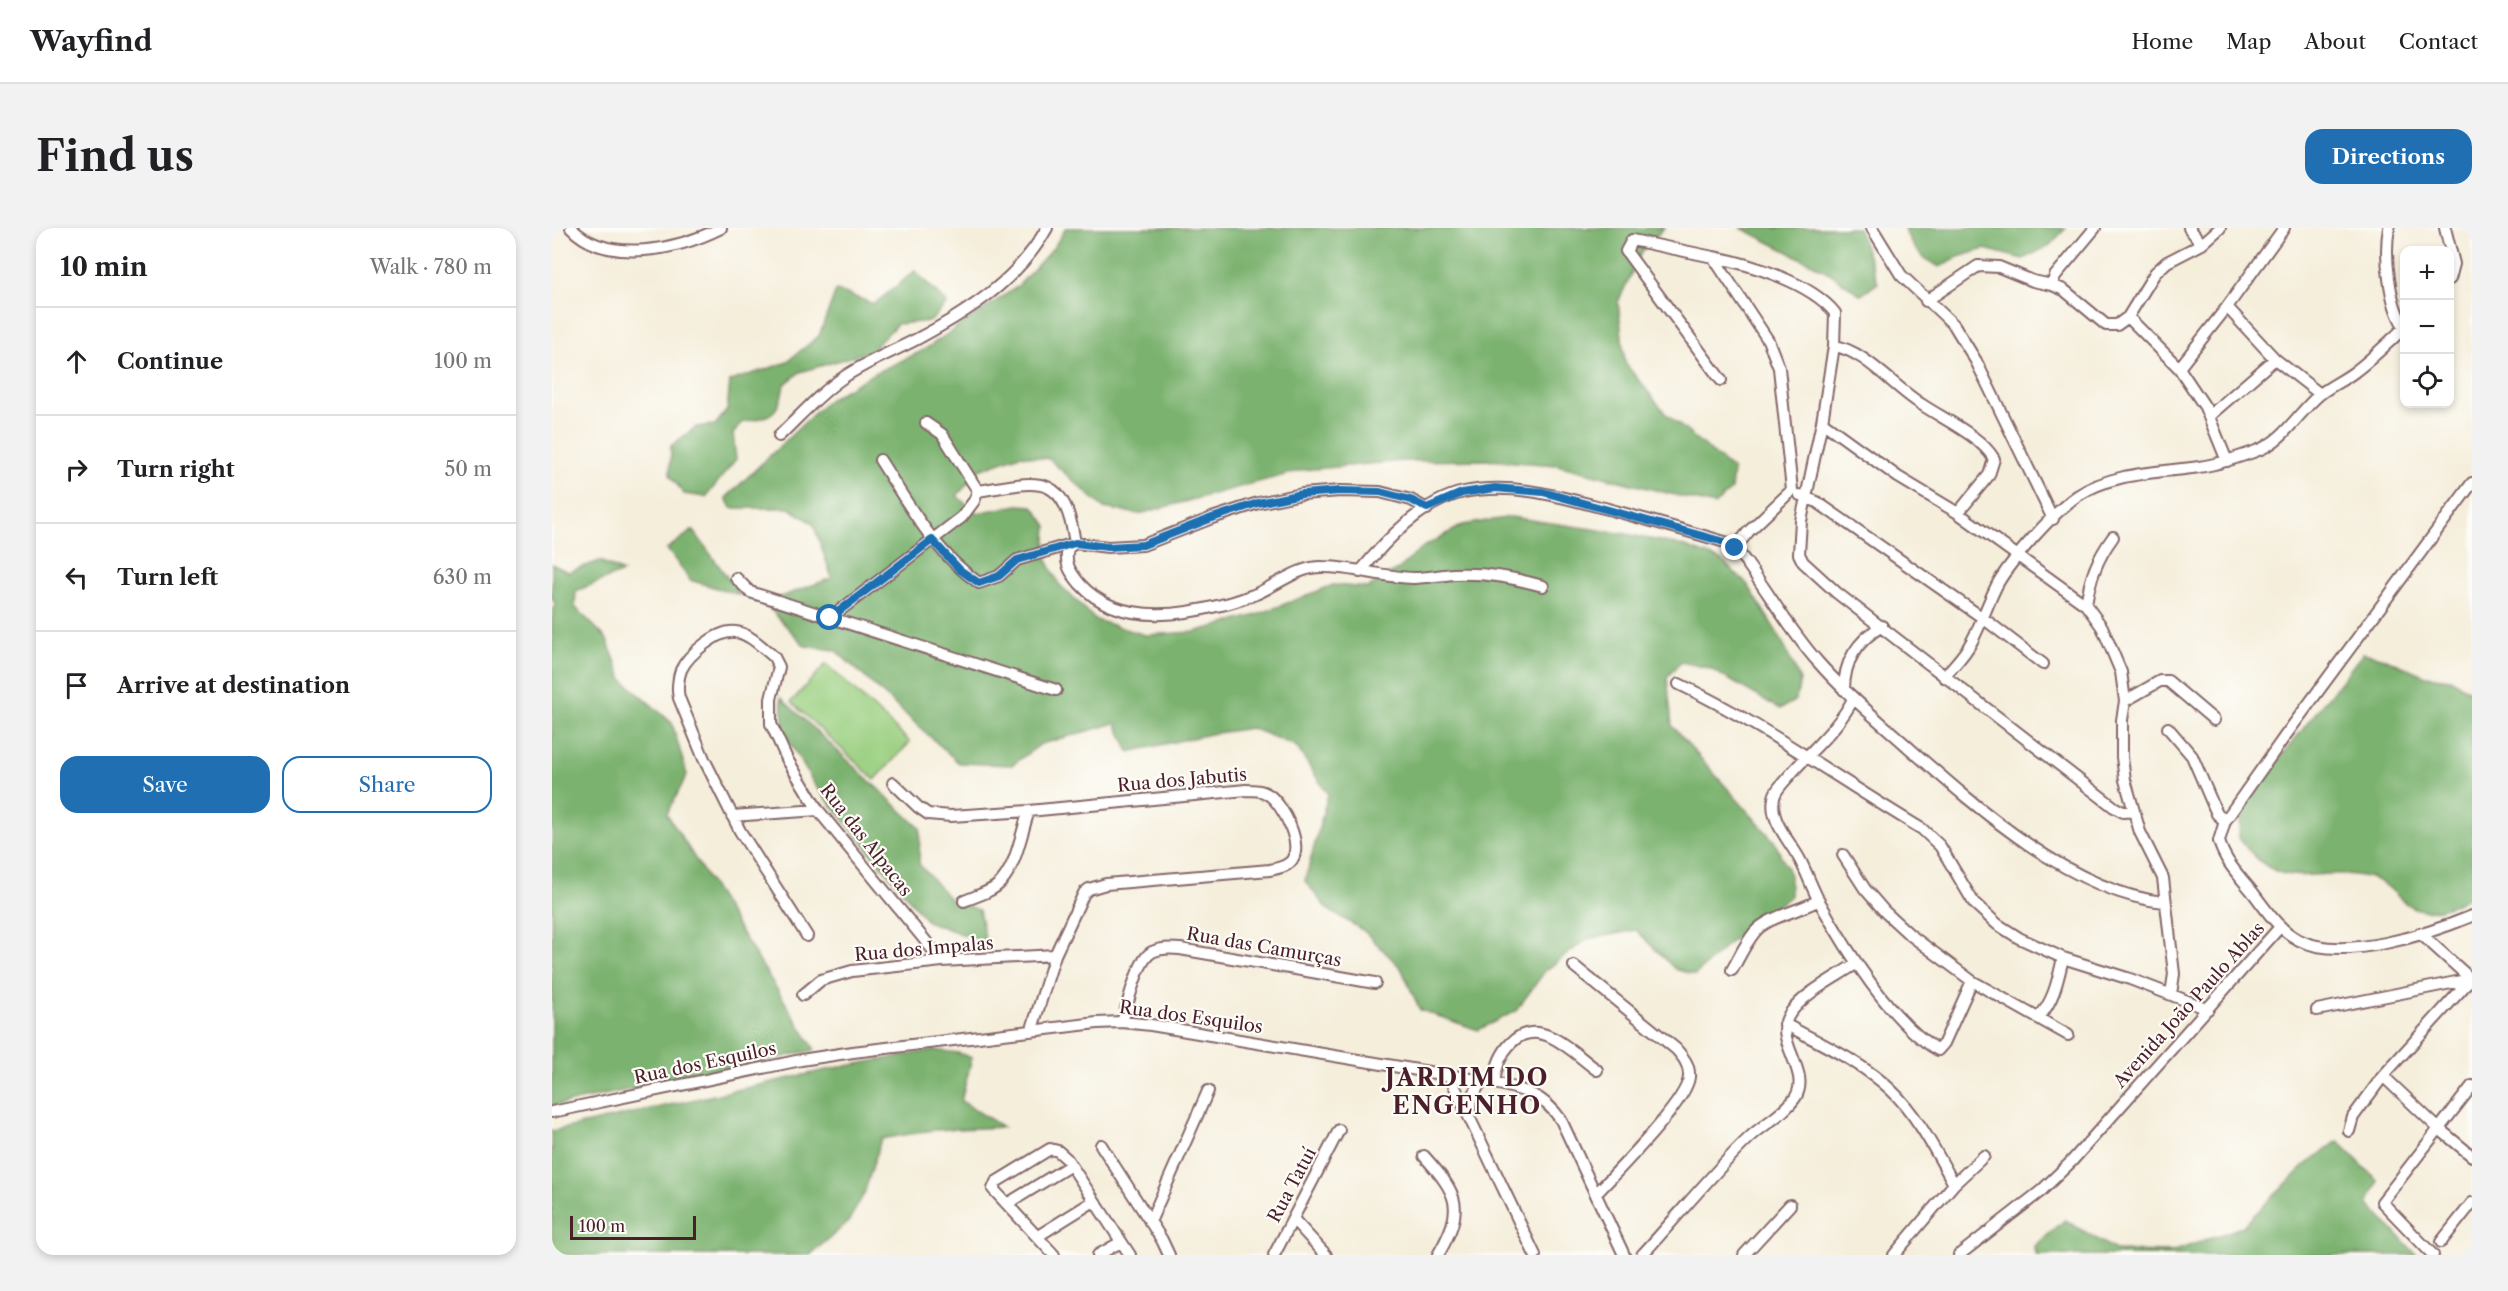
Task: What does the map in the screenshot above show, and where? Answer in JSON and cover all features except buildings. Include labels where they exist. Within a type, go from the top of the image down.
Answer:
[{"type":"street","points":[[571,228],[579,236],[596,245],[612,249],[656,250],[681,244],[721,228]]},
{"type":"street","points":[[779,436],[842,378],[918,338],[977,303],[1005,282],[1024,263],[1047,228]]},
{"type":"street","points":[[1872,228],[1901,275],[1954,325],[1976,361],[2053,519]]},
{"type":"street","points":[[2052,285],[2055,276],[2095,228]]},
{"type":"street","points":[[2189,228],[2202,244]]},
{"type":"street","points":[[1926,301],[1978,266],[1999,267],[2033,281],[2064,290],[2106,325],[2117,325],[2128,317],[2154,273],[2167,262],[2202,244],[2220,228]]},
{"type":"street","points":[[2178,368],[2227,307],[2284,228]]},
{"type":"street","points":[[2389,228],[2386,251],[2400,319]]},
{"type":"street","points":[[2445,228],[2450,246]]},
{"type":"street","points":[[1721,380],[1626,251],[1632,240],[1734,261],[1814,293],[1826,301],[1835,313],[1834,346],[1822,422],[1801,521],[1798,554],[1803,562],[1837,593],[2114,807],[2123,812],[2133,811]]},
{"type":"street","points":[[1713,257],[1767,340],[1779,368],[1792,490]]},
{"type":"street","points":[[2227,307],[2275,359],[2320,394]]},
{"type":"street","points":[[2128,317],[2178,368],[2209,416],[2227,461]]},
{"type":"street","points":[[1944,676],[1962,657],[1998,584],[2016,556],[2076,497],[2101,483],[2165,469],[2197,467],[2227,461],[2273,443],[2320,394],[2355,372],[2400,331]]},
{"type":"street","points":[[1834,346],[1843,347],[1857,355],[1920,404],[1940,415],[1989,450],[1994,459],[1989,475],[1958,513]]},
{"type":"street","points":[[2209,416],[2275,359]]},
{"type":"street","points":[[1822,422],[1898,477],[1958,513],[2086,605],[2102,627],[2115,652],[2121,672],[2124,700],[2122,758],[2133,811],[2140,832],[2163,878],[2174,974],[2171,994]]},
{"type":"street","points":[[927,423],[942,434],[978,491]]},
{"type":"street","points":[[880,460],[932,540],[960,570],[979,583],[999,576],[1017,560],[1075,543],[1108,547],[1143,545],[1258,503],[1302,494],[1340,491],[1380,492],[1411,500],[1427,508]]},
{"type":"street","points":[[978,491],[1024,483],[1044,486],[1059,494],[1068,508],[1075,543]]},
{"type":"street","name":"Avenida João Paulo Ablas","points":[[1959,1255],[2033,1198],[2070,1162],[2280,927],[2221,849],[2219,841],[2225,821],[2472,483]]},
{"type":"street","points":[[1360,572],[1392,536],[1427,508],[1462,493],[1495,488],[1543,492],[1728,543],[1735,548],[1817,662],[1853,699],[1948,782],[2004,828],[2041,853],[2106,888],[2143,900],[2164,902]]},
{"type":"street","points":[[1792,490],[1817,502],[1983,618],[2043,664]]},
{"type":"street","points":[[1735,548],[1749,531],[1792,490]]},
{"type":"street","points":[[830,618],[962,517],[974,501],[978,491]]},
{"type":"street","points":[[2086,605],[2094,569],[2101,553],[2114,537]]},
{"type":"street","points":[[1075,543],[1068,548],[1065,559],[1071,573],[1084,588],[1108,604],[1134,613],[1159,614],[1221,605],[1256,594],[1301,571],[1321,566],[1414,578],[1453,574],[1502,575],[1543,586]]},
{"type":"street","points":[[736,578],[750,592],[1056,690]]},
{"type":"street","points":[[1844,690],[1844,672],[1850,658],[1866,636],[1882,627]]},
{"type":"street","name":"Rua das Alpacas","points":[[732,816],[687,720],[679,698],[678,685],[681,670],[695,653],[714,638],[730,631],[741,633],[778,662],[779,667],[771,699],[771,724],[787,759],[818,810],[942,961]]},
{"type":"street","points":[[2124,700],[2160,681],[2168,681],[2214,720]]},
{"type":"street","points":[[1679,684],[1725,705],[1922,830],[1940,846],[1974,903],[1997,924],[2019,938],[2063,958],[2208,1008]]},
{"type":"street","points":[[1853,699],[1848,709],[1806,755],[1774,797],[1773,810],[1780,829],[1798,855],[1819,900],[1857,963],[1911,1031],[1938,1050],[1951,1029],[1972,981]]},
{"type":"street","points":[[2168,728],[2192,756],[2217,814],[2225,821]]},
{"type":"street","name":"Rua dos Jabutis","points":[[893,783],[918,807],[936,816],[1029,811],[1256,790],[1269,795],[1285,814],[1295,849],[1289,862],[1270,870],[1106,884],[1089,889],[1080,897],[1055,955],[1032,1029]]},
{"type":"street","points":[[807,936],[751,851],[732,816],[818,810]]},
{"type":"street","points":[[964,901],[987,892],[1002,882],[1011,865],[1029,811]]},
{"type":"street","points":[[1843,855],[1865,889],[1885,912],[1947,964],[1972,981],[2068,1035]]},
{"type":"street","points":[[1732,970],[1760,927],[1804,909],[1819,900]]},
{"type":"street","points":[[2280,927],[2297,939],[2326,949],[2370,946],[2472,916]]},
{"type":"street","points":[[2420,933],[2471,979]]},
{"type":"street","name":"Rua das Camurças","points":[[1122,1022],[1142,962],[1150,953],[1163,949],[1180,949],[1375,983]]},
{"type":"street","name":"Rua dos Impalas","points":[[803,995],[821,980],[852,971],[942,961],[1055,955]]},
{"type":"street","points":[[2039,1017],[2047,1009],[2063,958]]},
{"type":"street","points":[[1642,1255],[1749,1138],[1795,1098],[1799,1087],[1796,1066],[1787,1044],[1785,1024],[1790,1013],[1803,999],[1857,963]]},
{"type":"street","points":[[1574,966],[1676,1048],[1689,1069],[1689,1079],[1678,1101],[1596,1194]]},
{"type":"street","points":[[2317,1010],[2471,979]]},
{"type":"street","points":[[2349,1131],[2353,1117],[2383,1076],[2471,979]]},
{"type":"street","name":"Rua dos Esquilos","points":[[552,1112],[801,1060],[1032,1029],[1122,1022],[1194,1031],[1494,1083],[1533,1094],[1552,1108],[1569,1134],[1624,1255]]},
{"type":"street","points":[[1785,1024],[1846,1058],[1890,1088],[1920,1127],[1954,1184]]},
{"type":"street","points":[[1494,1083],[1495,1071],[1504,1050],[1516,1039],[1531,1033],[1557,1040],[1597,1071]]},
{"type":"street","points":[[2383,1076],[2438,1128],[2472,1156]]},
{"type":"street","points":[[1450,1077],[1535,1255]]},
{"type":"street","points":[[1469,1113],[1471,1099],[1481,1082]]},
{"type":"street","points":[[2433,1255],[2382,1202],[2472,1086]]},
{"type":"street","points":[[1150,1222],[1208,1091]]},
{"type":"street","name":"Rua Tatuí","points":[[1274,1255],[1339,1130]]},
{"type":"street","points":[[1101,1145],[1169,1255]]},
{"type":"street","points":[[1054,1255],[996,1193],[993,1185],[1046,1150],[1058,1151],[1071,1165],[1130,1255]]},
{"type":"street","points":[[1424,1156],[1444,1179],[1456,1206],[1455,1219],[1448,1239],[1438,1255]]},
{"type":"street","points":[[1894,1255],[1954,1184],[1984,1156]]},
{"type":"street","points":[[1007,1204],[1071,1165]]},
{"type":"street","points":[[1038,1236],[1094,1201]]},
{"type":"street","points":[[2441,1242],[2472,1203]]},
{"type":"street","points":[[1744,1255],[1790,1205]]},
{"type":"street","points":[[1293,1219],[1326,1255]]},
{"type":"street","points":[[1098,1255],[1121,1242]]},
{"type":"green space","points":[[1066,228],[1664,228],[1642,251],[1618,302],[1625,363],[1665,413],[1733,470],[1731,490],[1714,505],[1557,465],[1489,460],[1402,461],[1303,470],[1139,514],[1104,508],[1049,459],[1020,455],[979,470],[957,496],[977,513],[1018,505],[1033,506],[1047,526],[1045,556],[1059,584],[1096,620],[1145,635],[1194,632],[1257,615],[1333,585],[1368,588],[1400,568],[1423,547],[1463,525],[1511,517],[1626,534],[1683,546],[1721,560],[1748,585],[1782,641],[1800,680],[1796,700],[1780,709],[1709,668],[1681,662],[1667,677],[1672,726],[1774,841],[1790,875],[1790,896],[1739,934],[1695,975],[1675,969],[1636,930],[1587,939],[1545,971],[1516,1011],[1478,1030],[1420,1010],[1401,968],[1364,931],[1327,909],[1305,881],[1328,794],[1296,746],[1251,728],[1210,734],[1129,752],[1116,723],[1041,744],[1012,765],[959,763],[835,650],[805,646],[770,609],[777,598],[832,578],[813,523],[789,508],[731,508],[726,498],[828,400],[873,374],[922,351],[1018,286],[1054,247]]},
{"type":"green space","points":[[1741,228],[1858,228],[1878,283],[1861,295],[1828,272]]},
{"type":"green space","points":[[1904,228],[2066,228],[2049,246],[2023,259],[1985,249],[1958,257],[1940,267],[1918,252]]},
{"type":"green space","points":[[915,271],[947,303],[931,321],[897,324],[871,351],[800,372],[784,385],[779,403],[772,413],[742,422],[733,434],[736,459],[706,497],[684,494],[670,475],[671,446],[696,427],[715,425],[727,410],[730,381],[785,363],[819,336],[836,290],[874,304]]},
{"type":"green space","points":[[693,530],[740,595],[690,580],[667,549]]},
{"type":"green space","points":[[600,561],[623,572],[576,591],[575,607],[606,638],[623,680],[672,723],[687,775],[667,814],[815,1050],[552,1106],[552,619],[555,602],[552,600],[552,564],[568,572]]},
{"type":"green space","points":[[2363,653],[2381,657],[2426,676],[2450,679],[2472,692],[2472,894],[2448,907],[2421,910],[2412,907],[2383,884],[2367,877],[2347,874],[2298,876],[2284,874],[2270,868],[2255,857],[2239,838],[2240,820],[2245,802]]},
{"type":"green space","points":[[826,664],[910,742],[875,780],[791,702]]},
{"type":"green space","points":[[781,698],[920,828],[919,864],[951,900],[979,910],[986,943],[927,921],[815,785],[784,733]]},
{"type":"green space","points":[[934,1050],[959,1053],[972,1058],[961,1101],[1003,1127],[933,1130],[881,1139],[864,1194],[848,1222],[810,1255],[552,1255],[552,1131],[835,1068]]},
{"type":"green space","points":[[2338,1141],[2378,1181],[2368,1204],[2417,1255],[2036,1255],[2035,1246],[2065,1220],[2117,1251],[2172,1252],[2242,1227],[2305,1165]]},
{"type":"district","name":"JARDIM DO ENGENHO","points":[[1467,1092]]},
{"type":"route","points":[[830,618],[932,540],[960,570],[979,583],[999,576],[1017,560],[1075,543],[1108,547],[1143,545],[1258,503],[1302,494],[1340,491],[1380,492],[1411,500],[1427,508],[1462,493],[1495,488],[1543,492],[1669,525],[1728,543],[1735,548]]}]
